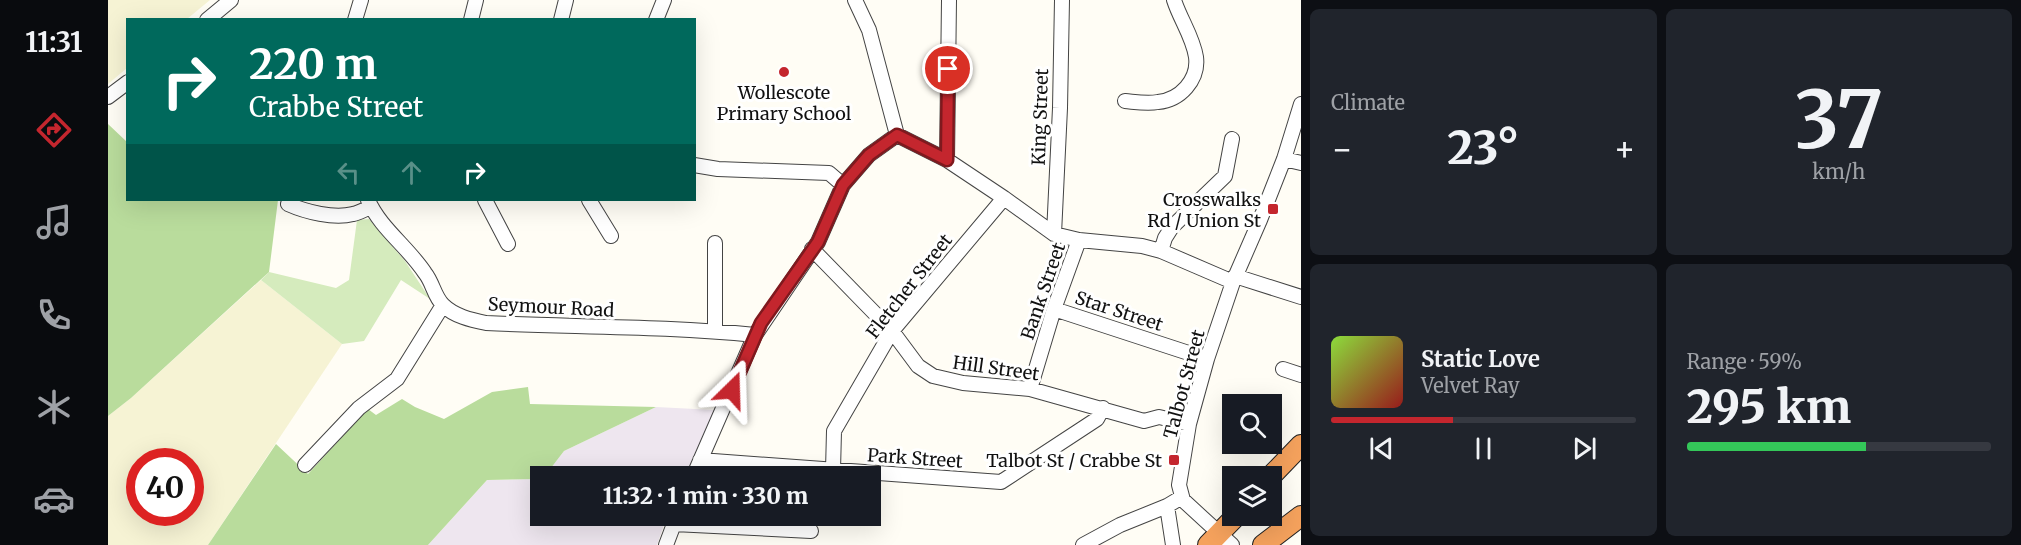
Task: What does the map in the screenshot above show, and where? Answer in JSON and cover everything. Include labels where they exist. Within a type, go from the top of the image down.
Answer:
[{"type":"highway","points":[[1281,466],[1301,445]]},
{"type":"highway","points":[[1263,545],[1301,516]]},
{"type":"highway","points":[[1220,541],[1230,526]]},
{"type":"street","points":[[209,18],[231,0]]},
{"type":"street","points":[[356,18],[361,0]]},
{"type":"street","points":[[472,18],[476,0]]},
{"type":"street","points":[[562,18],[566,0]]},
{"type":"street","points":[[657,18],[664,0]]},
{"type":"street","points":[[855,0],[869,30],[897,135],[947,160],[1054,234],[1079,240],[1113,242],[1161,251],[1234,279],[1301,297]]},
{"type":"street","points":[[947,160],[949,0]]},
{"type":"street","name":"King Street","points":[[1054,234],[1062,0]]},
{"type":"street","points":[[1125,101],[1158,102],[1173,98],[1190,84],[1196,68],[1196,57],[1174,0]]},
{"type":"street","points":[[108,97],[126,84]]},
{"type":"street","name":"Talbot Street","points":[[1182,497],[1179,485],[1189,424],[1207,359],[1234,279],[1284,159],[1301,104]]},
{"type":"street","points":[[698,466],[755,335],[818,242],[843,185],[869,155],[897,135]]},
{"type":"street","points":[[1161,251],[1172,227],[1224,176],[1232,139]]},
{"type":"street","points":[[1284,159],[1301,163]]},
{"type":"street","points":[[696,165],[718,169],[829,173],[843,185]]},
{"type":"street","name":"Fletcher Street","points":[[833,466],[834,431],[892,331],[1004,198]]},
{"type":"street","points":[[486,201],[508,235]]},
{"type":"street","points":[[590,201],[610,220],[611,236]]},
{"type":"street","points":[[292,210],[352,215],[369,203],[376,216],[426,273],[443,305],[397,379],[359,408],[305,465]]},
{"type":"street","name":"Bank Street","points":[[1030,389],[1054,309],[1079,240]]},
{"type":"street","points":[[715,243],[715,331]]},
{"type":"street","name":"Hill Street","points":[[812,249],[892,331],[918,366],[933,376],[963,383],[1030,389],[1104,408],[1143,421],[1160,417],[1189,424]]},
{"type":"street","name":"Seymour Road","points":[[443,305],[465,317],[486,323],[715,331],[755,335]]},
{"type":"street","name":"Star Street","points":[[1054,309],[1207,359]]},
{"type":"street","points":[[1282,369],[1301,375]]},
{"type":"street","name":"Park Street","points":[[881,473],[1001,482],[1097,419],[1104,408]]},
{"type":"street","name":"Park Street","points":[[700,460],[780,466]]},
{"type":"street","points":[[1083,545],[1182,497],[1220,541]]},
{"type":"street","points":[[1167,506],[1173,545]]},
{"type":"street","points":[[666,545],[674,526]]},
{"type":"street","points":[[750,526],[811,531]]},
{"type":"shaded area","points":[[108,0],[210,0],[188,18],[126,18],[126,69],[108,84]]},
{"type":"shaded area","points":[[261,280],[342,344],[208,545],[108,545],[108,416],[131,398]]},
{"type":"shaded area","points":[[656,407],[715,410],[689,466],[552,466],[564,451]]},
{"type":"shaded area","points":[[530,479],[530,526],[664,526],[657,545],[428,545],[487,480]]},
{"type":"green space","points":[[108,124],[126,141],[126,201],[278,201],[269,272],[131,398],[108,416]]},
{"type":"green space","points":[[369,219],[405,261],[430,299],[401,280],[364,341],[342,344],[261,280],[269,272],[336,288],[349,280],[357,220]]},
{"type":"green space","points":[[528,387],[530,404],[656,407],[564,451],[552,466],[530,466],[530,479],[487,480],[428,545],[208,545],[276,444],[308,474],[368,409],[376,415],[402,399],[444,419],[492,392]]},
{"type":"place","name":"Wollescote Primary School","points":[[784,72]]},
{"type":"place","name":"Crosswalks Rd / Union St","points":[[1273,209]]},
{"type":"place","name":"Talbot St / Crabbe St","points":[[1174,460]]},
{"type":"route","points":[[732,390],[761,323],[818,242],[845,181],[869,155],[897,135],[947,160],[948,69]]}]
